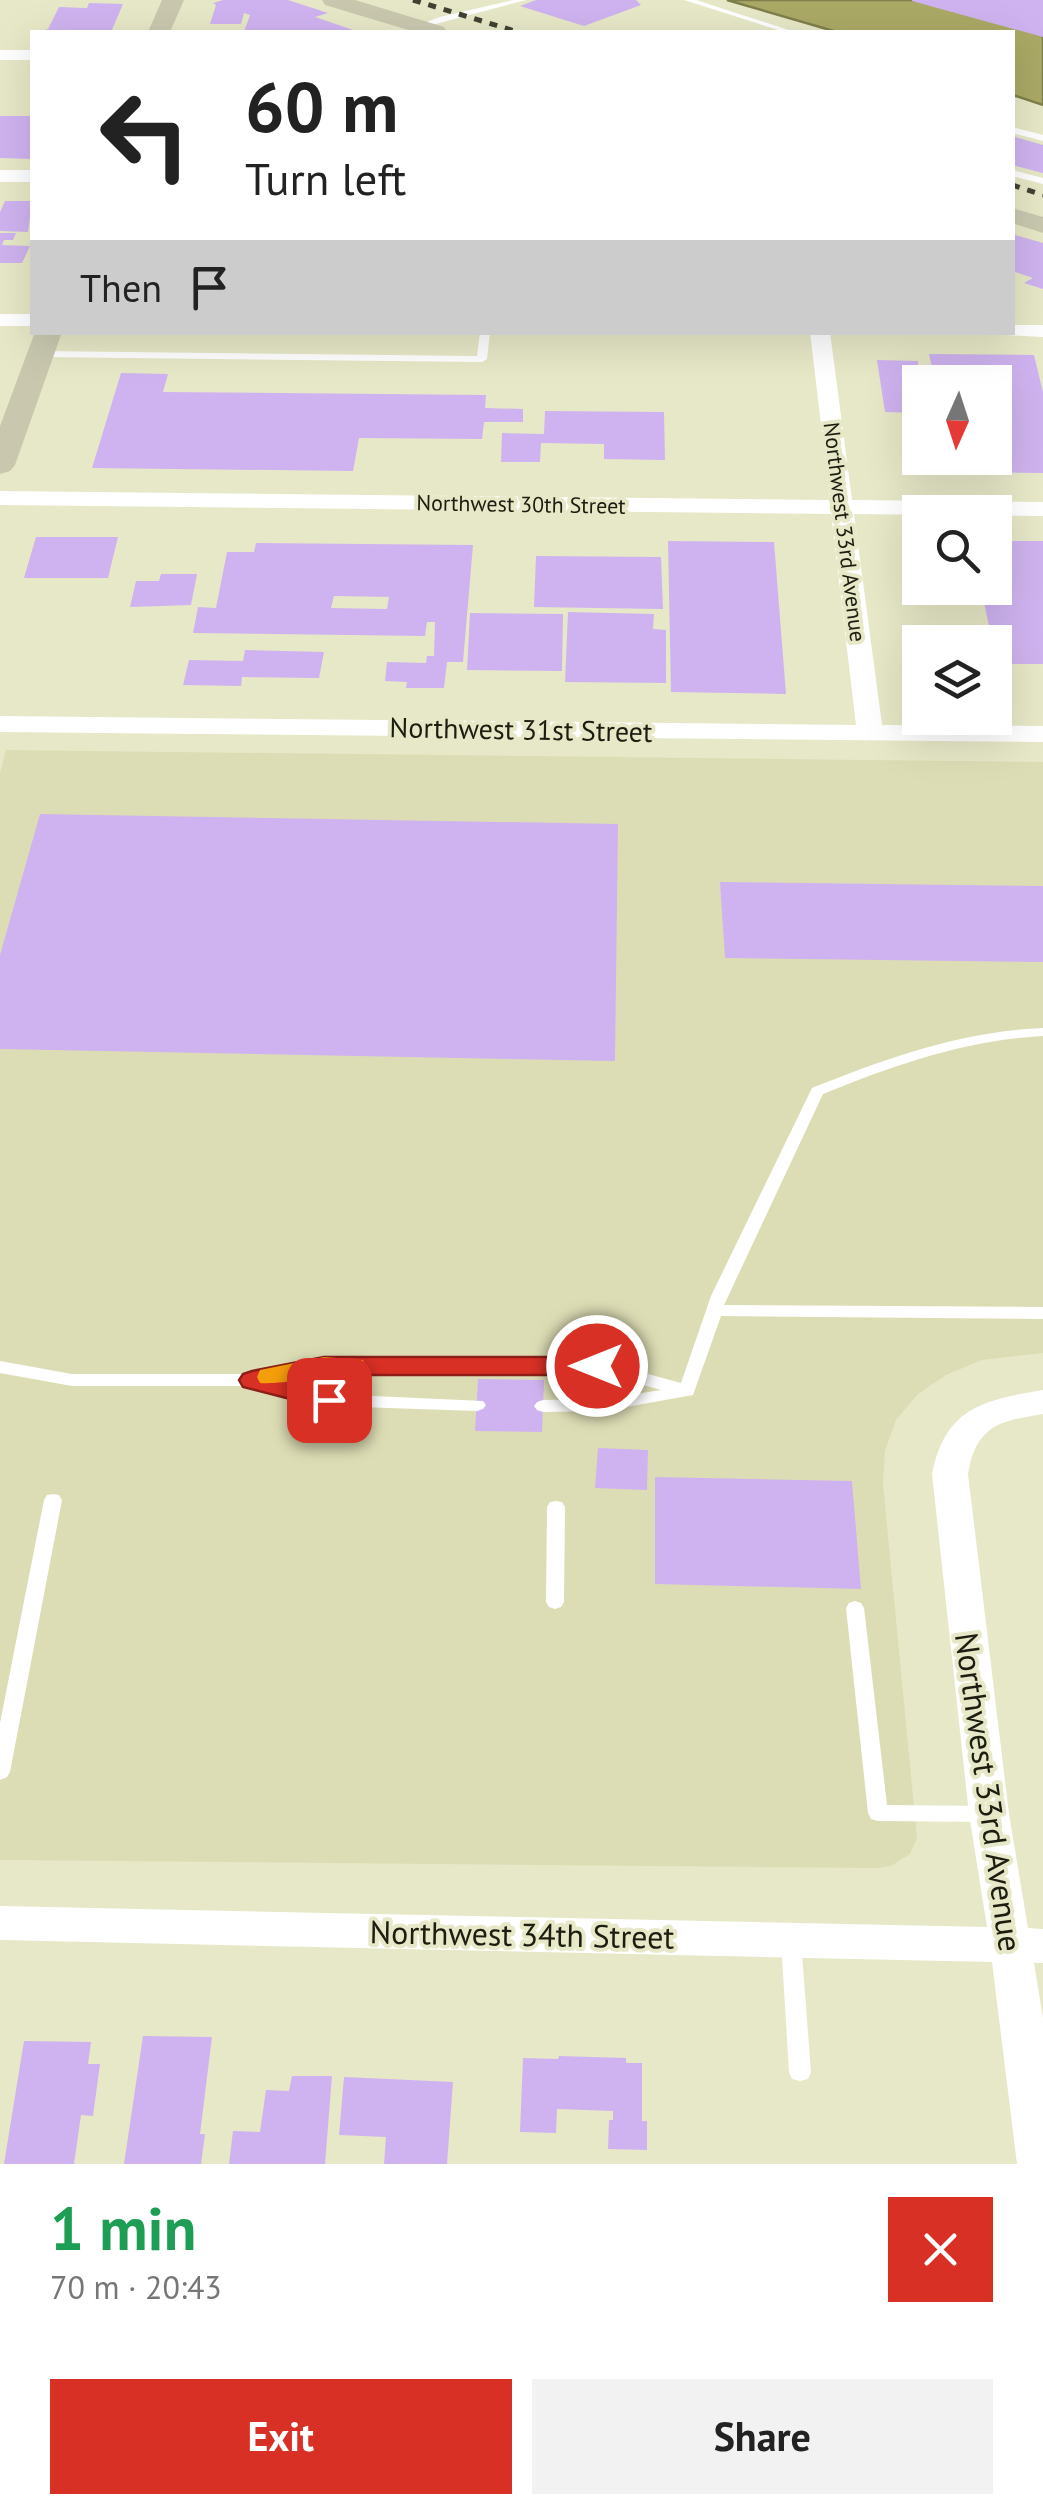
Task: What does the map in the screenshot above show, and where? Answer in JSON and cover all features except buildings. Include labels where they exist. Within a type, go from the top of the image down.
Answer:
[{"type":"main road","points":[[160,30],[172,0]]},
{"type":"main road","points":[[333,0],[426,30]]},
{"type":"main road","points":[[1015,216],[1043,225]]},
{"type":"main road","points":[[0,465],[8,418],[45,343]]},
{"type":"street","points":[[0,55],[30,55]]},
{"type":"street","points":[[0,176],[30,176]]},
{"type":"street","points":[[0,320],[30,320]]},
{"type":"street","points":[[1015,330],[1043,331]]},
{"type":"street","name":"Northwest 33rd Avenue","points":[[820,335],[870,732]]},
{"type":"street","name":"Northwest 30th Street","points":[[0,498],[1043,509]]},
{"type":"street","name":"Northwest 31st Street","points":[[0,724],[1043,734]]},
{"type":"street","name":"Northwest 33rd Avenue","points":[[1039,2164],[1022,2024],[1026,1946],[988,1814],[951,1494],[952,1456],[969,1424],[995,1412],[1043,1402]]},
{"type":"street","name":"Northwest 34th Street","points":[[0,1923],[1026,1946]]},
{"type":"lane","points":[[426,30],[453,12],[488,12],[522,0]]},
{"type":"lane","points":[[688,0],[785,30]]},
{"type":"lane","points":[[1015,131],[1043,138]]},
{"type":"lane","points":[[1015,175],[1043,181]]},
{"type":"lane","points":[[45,343],[482,359],[485,335]]},
{"type":"lane","points":[[687,1391],[714,1310],[817,1091],[900,1057],[1010,1032],[1043,1032]]},
{"type":"lane","points":[[714,1310],[1043,1313]]},
{"type":"lane","points":[[0,1367],[72,1380],[252,1380],[324,1366],[597,1366],[687,1391]]},
{"type":"lane","points":[[252,1380],[329,1400],[477,1404]]},
{"type":"lane","points":[[543,1406],[604,1405],[687,1391]]},
{"type":"lane","points":[[0,1772],[52,1500]]},
{"type":"lane","points":[[555,1602],[556,1507]]},
{"type":"lane","points":[[855,1608],[878,1813],[988,1814]]},
{"type":"lane","points":[[792,1940],[800,2072]]},
{"type":"shaded area","points":[[727,0],[928,0],[1043,32],[1043,105],[1015,96],[1015,30],[830,30]]},
{"type":"shaded area","points":[[6,750],[1043,762],[1043,1353],[982,1360],[946,1375],[918,1394],[896,1420],[885,1451],[883,1484],[917,1838],[910,1854],[891,1866],[876,1868],[0,1860],[0,773]]},
{"type":"railway","points":[[413,0],[511,30]]},
{"type":"railway","points":[[1015,186],[1043,195]]},
{"type":"slow traffic","points":[[269,1377],[324,1366],[354,1366]]},
{"type":"route","points":[[329,1400],[252,1380],[324,1366],[597,1366]]}]
